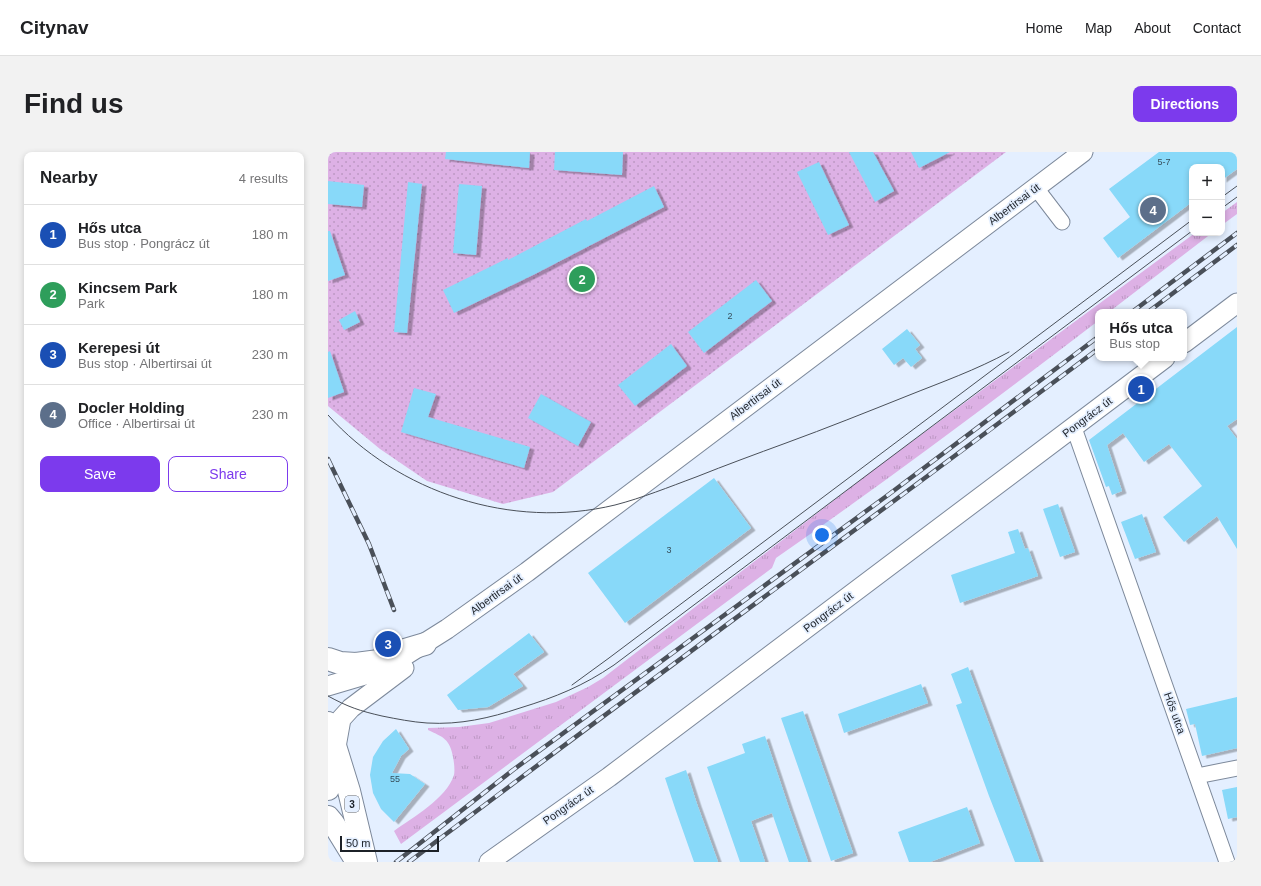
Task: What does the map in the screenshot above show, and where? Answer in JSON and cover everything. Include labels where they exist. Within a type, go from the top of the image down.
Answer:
[{"type":"main road","points":[[328,659],[340,663],[356,664],[379,660],[398,652],[425,644]]},
{"type":"main road","name":"3","points":[[328,723],[336,747],[366,862]]},
{"type":"main road","points":[[328,789],[336,747]]},
{"type":"main road","points":[[328,817],[357,862]]},
{"type":"street","name":"Albertirsai út","points":[[328,686],[382,670],[425,644],[527,572],[1083,152]]},
{"type":"street","points":[[1036,188],[1062,222]]},
{"type":"street","points":[[1187,341],[1237,303]]},
{"type":"street","name":"Pongrácz út","points":[[489,862],[609,777],[1161,361]]},
{"type":"street","name":"Hős utca","points":[[1074,428],[1227,862]]},
{"type":"street","name":"Albertirsai út","points":[[336,747],[341,719],[352,708],[410,664],[425,644]]},
{"type":"street","points":[[1197,776],[1237,768]]},
{"type":"green space","points":[[328,152],[1006,152],[553,492],[503,504],[427,481],[380,449],[328,406]]},
{"type":"green space","points":[[1237,202],[1237,214],[1225,223],[1225,211]]},
{"type":"green space","points":[[1191,236],[1208,236],[1113,309],[1095,309],[1095,323],[938,441],[776,558],[772,568],[401,844],[394,831],[437,800],[450,784],[454,775],[454,761],[448,742],[428,730],[428,728],[459,727],[489,723],[556,702],[603,678],[872,471]]},
{"type":"building","points":[[446,152],[530,152],[529,168],[445,159]]},
{"type":"building","points":[[555,152],[623,152],[622,175],[554,170]]},
{"type":"building","points":[[849,152],[873,152],[894,191],[875,202]]},
{"type":"building","points":[[911,152],[950,152],[919,168]]},
{"type":"building","points":[[1159,152],[1237,152],[1237,169],[1225,178],[1225,164],[1189,164],[1189,204],[1118,258],[1103,238],[1130,217],[1109,189]]},
{"type":"building","points":[[819,162],[849,225],[828,235],[797,172]]},
{"type":"building","points":[[328,181],[364,185],[362,207],[328,204]]},
{"type":"building","points":[[408,182],[422,184],[407,333],[394,332]]},
{"type":"building","points":[[459,184],[482,186],[476,255],[453,253]]},
{"type":"building","points":[[654,186],[664,207],[535,274],[454,313],[443,290],[508,258],[508,260],[586,219],[587,221]]},
{"type":"building","points":[[328,231],[330,231],[345,275],[328,281]]},
{"type":"building","points":[[756,280],[772,301],[704,353],[688,332]]},
{"type":"building","points":[[355,311],[360,322],[344,330],[339,320]]},
{"type":"building","points":[[1237,327],[1237,419],[1227,426],[1237,439],[1237,549],[1217,516],[1184,542],[1163,517],[1202,486],[1169,444],[1144,462],[1123,433],[1107,445],[1122,491],[1112,495],[1109,486],[1106,487],[1089,440]]},
{"type":"building","points":[[907,329],[920,345],[915,349],[922,358],[911,367],[903,358],[894,365],[882,349]]},
{"type":"building","points":[[671,344],[687,366],[635,406],[618,385]]},
{"type":"building","points":[[330,351],[344,392],[328,398],[328,352]]},
{"type":"building","points":[[414,388],[436,394],[428,417],[530,447],[524,468],[401,432]]},
{"type":"building","points":[[541,394],[591,422],[578,446],[528,418]]},
{"type":"building","points":[[714,478],[751,528],[625,623],[588,573]]},
{"type":"building","points":[[1058,504],[1075,552],[1060,557],[1043,509]]},
{"type":"building","points":[[1142,514],[1156,552],[1135,559],[1121,522]]},
{"type":"building","points":[[1018,529],[1025,549],[1028,548],[1038,576],[960,603],[951,575],[1015,553],[1008,532]]},
{"type":"building","points":[[529,633],[544,652],[513,674],[523,686],[488,707],[458,710],[447,695]]},
{"type":"building","points":[[968,667],[1040,862],[1015,862],[989,796],[956,705],[962,703],[951,674]]},
{"type":"building","points":[[921,684],[928,703],[844,733],[838,714]]},
{"type":"building","points":[[1237,697],[1237,748],[1202,756],[1195,724],[1190,725],[1186,709]]},
{"type":"building","points":[[803,711],[853,853],[831,861],[781,718]]},
{"type":"building","points":[[396,729],[409,749],[401,756],[392,773],[410,774],[425,784],[394,822],[381,809],[373,793],[370,775],[373,757],[383,741]]},
{"type":"building","points":[[765,736],[808,862],[789,862],[772,813],[751,821],[765,862],[740,862],[707,767],[745,753],[742,744]]},
{"type":"building","points":[[686,770],[718,862],[694,862],[676,811],[665,778]]},
{"type":"building","points":[[1237,787],[1237,817],[1228,819],[1222,790]]},
{"type":"building","points":[[967,807],[980,843],[930,862],[909,862],[898,832]]},
{"type":"tram line","points":[[1225,195],[1237,186]]},
{"type":"tram line","points":[[1225,206],[1237,197]]},
{"type":"tram line","points":[[572,685],[1189,222]]},
{"type":"tram line","points":[[328,696],[354,708],[382,716],[421,723],[451,723],[486,718],[509,712],[580,685],[614,665],[1189,233]]},
{"type":"tram line","points":[[328,415],[356,442],[388,465],[422,484],[459,499],[497,508],[537,512],[576,512],[615,505],[666,488],[832,426],[946,381],[1009,352]]},
{"type":"railway","points":[[1136,309],[1237,233]]},
{"type":"railway","points":[[1152,309],[1237,245]]},
{"type":"railway","points":[[396,862],[513,770],[888,495],[1095,339]]},
{"type":"railway","points":[[409,862],[1095,351]]},
{"type":"railway","points":[[328,459],[369,544],[394,610]]},
{"type":"place","name":"Docler Holding","points":[[1153,210]]},
{"type":"place","name":"Kincsem Park","points":[[582,279]]},
{"type":"place","name":"Hős utca","points":[[1141,389]]},
{"type":"place","name":"Kerepesi út","points":[[388,644]]}]
